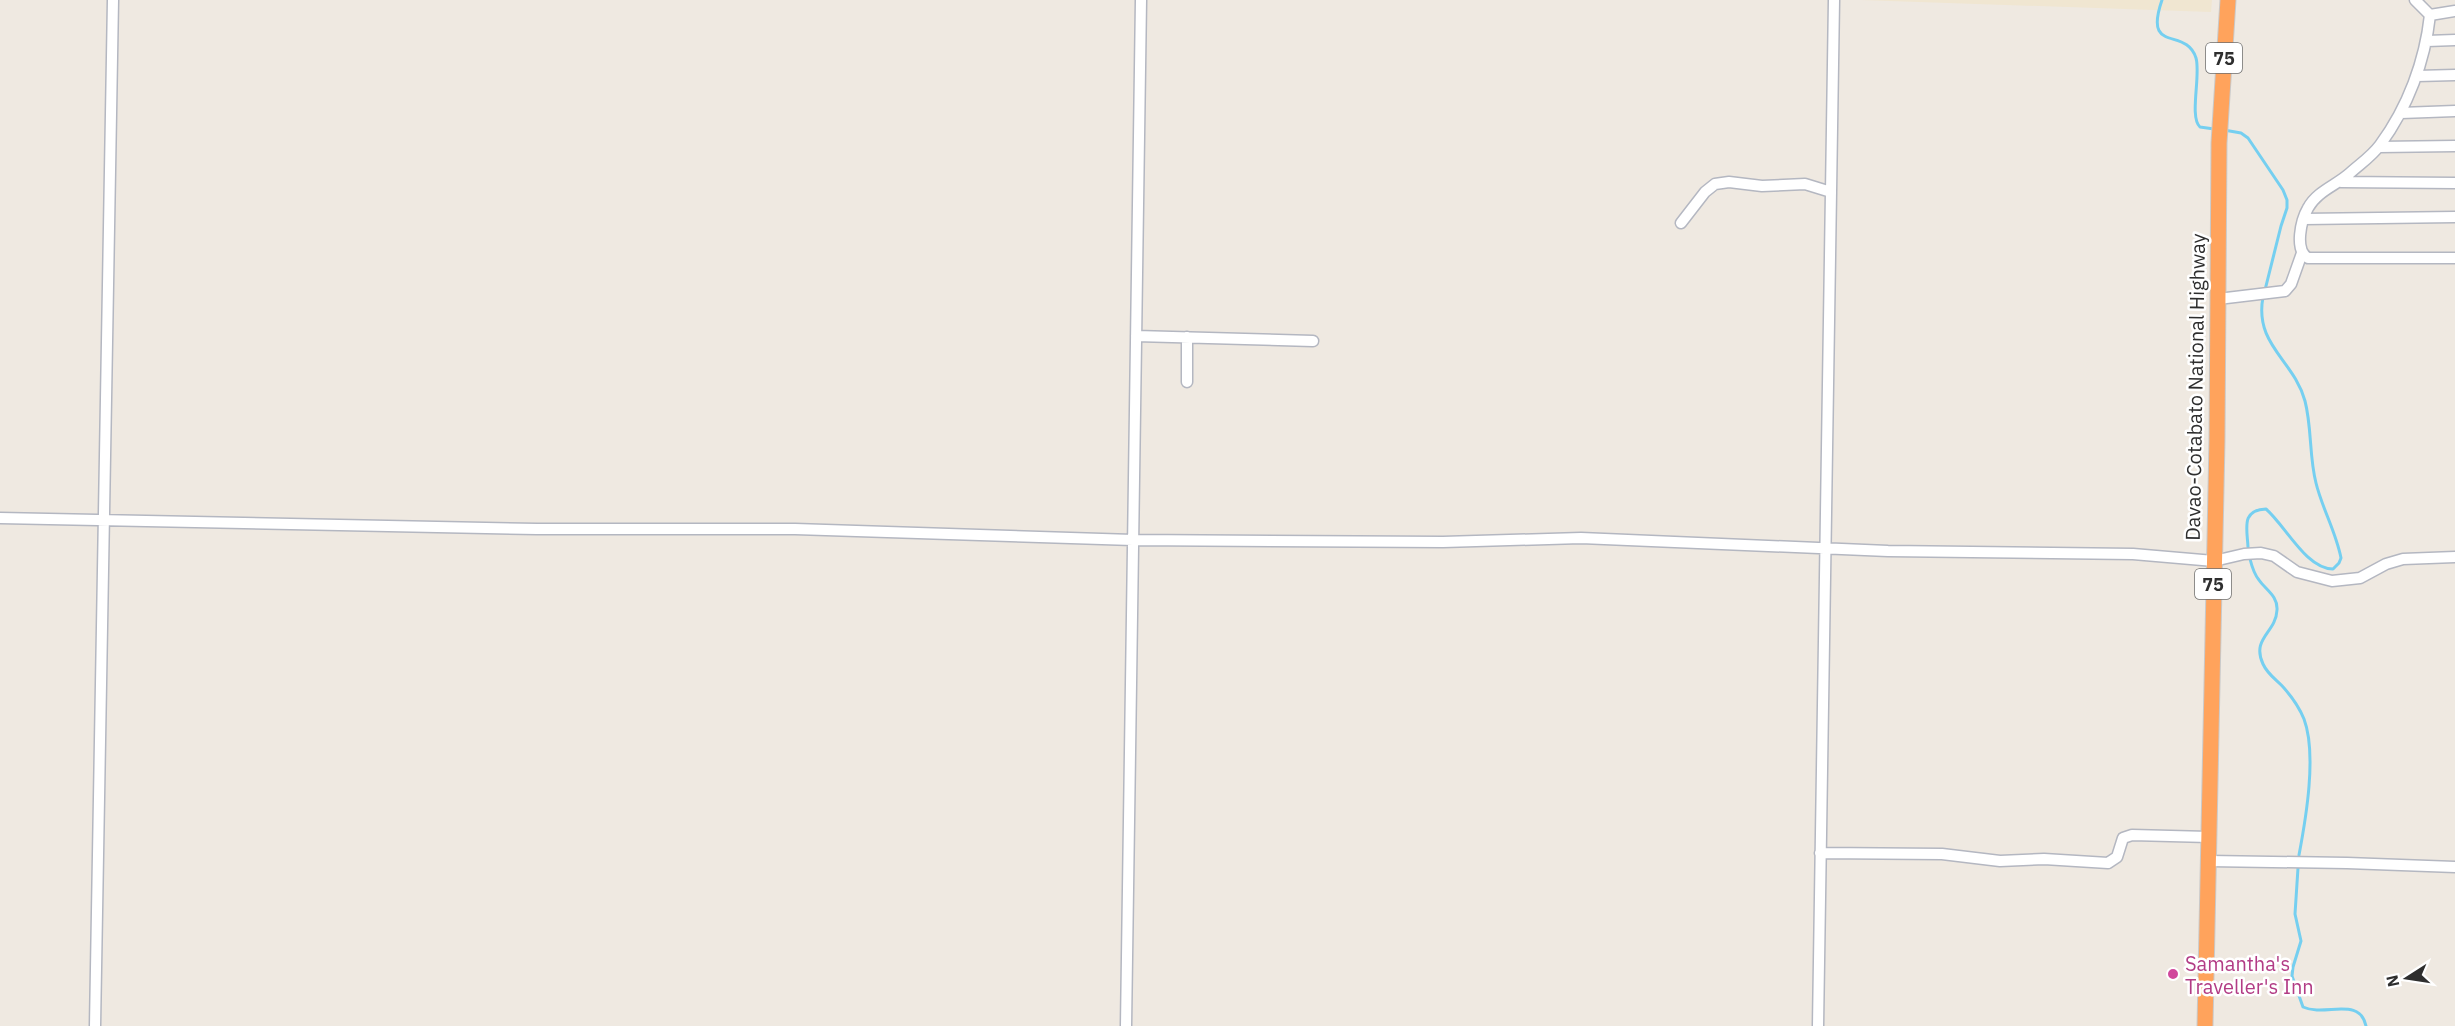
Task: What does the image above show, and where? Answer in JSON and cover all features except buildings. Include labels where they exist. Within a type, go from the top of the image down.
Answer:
[{"type":"highway","name":"Davao-Cotabato National Highway","points":[[2205,1026],[2219,143],[2228,0]]},
{"type":"street","points":[[95,1026],[113,0]]},
{"type":"street","points":[[1126,1026],[1141,0]]},
{"type":"street","points":[[1818,1026],[1834,0]]},
{"type":"street","points":[[2415,0],[2430,15]]},
{"type":"street","points":[[2430,15],[2455,12]]},
{"type":"street","points":[[2218,299],[2285,291],[2291,284],[2302,253],[2300,241],[2304,219],[2312,202],[2329,188],[2341,182],[2379,147],[2400,113],[2417,76],[2427,41],[2430,15]]},
{"type":"street","points":[[2427,41],[2455,40]]},
{"type":"street","points":[[2417,76],[2455,75]]},
{"type":"street","points":[[2400,113],[2455,111]]},
{"type":"street","points":[[2379,147],[2455,146]]},
{"type":"street","points":[[1680,223],[1705,192],[1715,184],[1729,182],[1762,186],[1805,184],[1831,192]]},
{"type":"street","points":[[2341,182],[2455,183]]},
{"type":"street","points":[[2304,219],[2455,218]]},
{"type":"street","points":[[2302,253],[2308,258],[2455,258]]},
{"type":"street","points":[[1136,336],[1313,341]]},
{"type":"street","points":[[1187,337],[1187,382]]},
{"type":"street","points":[[0,518],[537,529],[795,529],[1133,540],[1443,542],[1581,538],[1825,549],[2133,554],[2214,561],[2244,554],[2268,554],[2297,572],[2322,580],[2342,582],[2360,578],[2386,564],[2403,559],[2455,558]]},
{"type":"street","points":[[1820,852],[1942,854],[2000,861],[2032,859],[2108,863],[2117,857],[2123,838],[2132,835],[2209,837]]},
{"type":"street","points":[[2209,861],[2455,867]]},
{"type":"shaded area","points":[[1861,0],[2212,0],[2211,12]]},
{"type":"waterway","points":[[2162,0],[2158,28],[2168,38],[2184,43],[2196,58],[2195,114],[2197,122],[2200,127],[2214,129]]},
{"type":"waterway","points":[[2224,130],[2241,133],[2248,138],[2283,190],[2287,200],[2287,208],[2265,290]]},
{"type":"waterway","points":[[2248,547],[2247,521],[2249,516],[2258,510],[2266,509],[2314,562],[2333,569],[2341,558],[2316,483],[2305,401],[2293,374],[2276,352],[2264,328],[2263,297]]},
{"type":"waterway","points":[[2250,559],[2256,575],[2274,597],[2277,605],[2276,618],[2262,642],[2260,655],[2267,671],[2295,703],[2304,719],[2308,733],[2309,786],[2299,855]]},
{"type":"waterway","points":[[2298,868],[2295,914],[2301,941],[2292,976],[2303,1007],[2321,1010],[2349,1009],[2357,1012],[2366,1026]]},
{"type":"place","name":"Samantha's Traveller's Inn","points":[[2173,974]]}]
